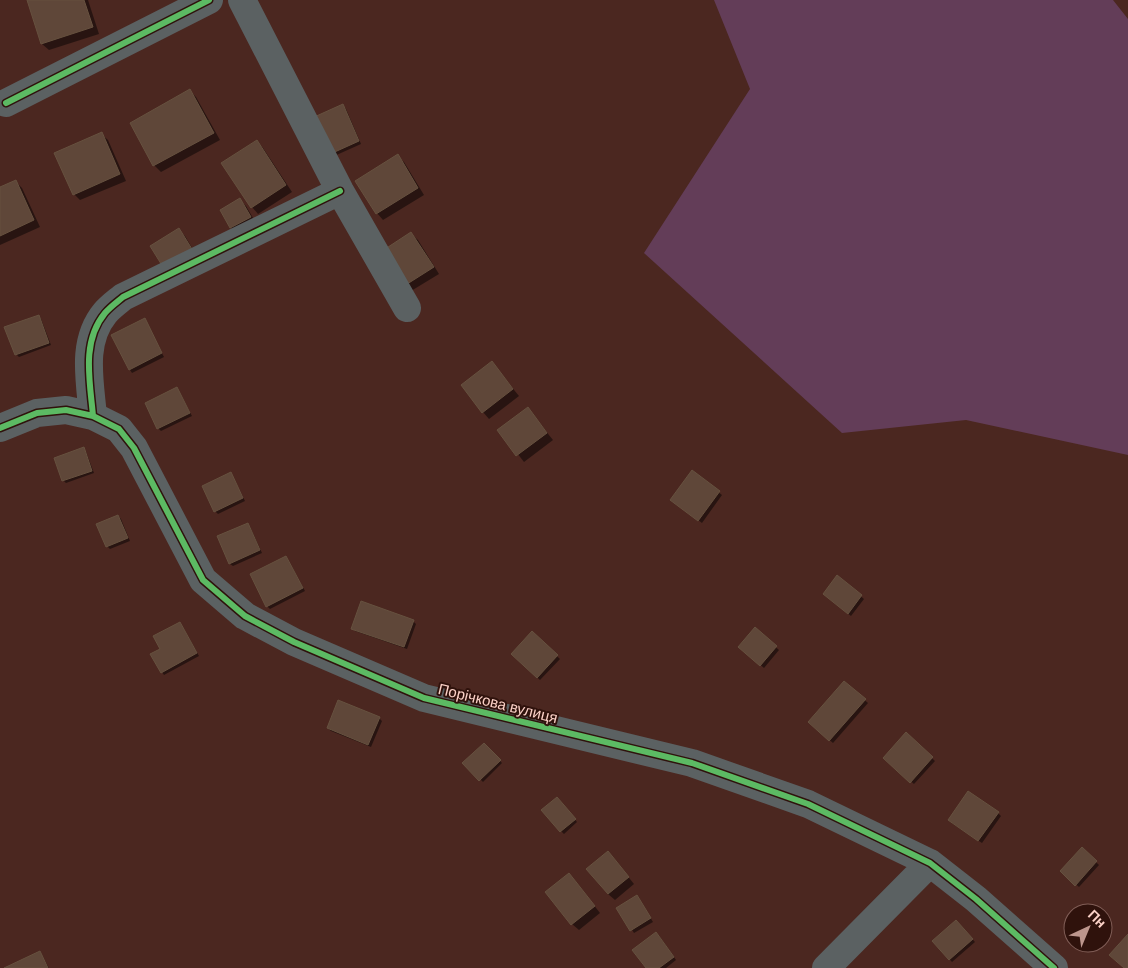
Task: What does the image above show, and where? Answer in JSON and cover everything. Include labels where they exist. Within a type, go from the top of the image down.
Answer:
[{"type":"street","points":[[6,103],[210,0]]},
{"type":"street","points":[[242,0],[340,191],[407,308]]},
{"type":"street","points":[[94,416],[88,357],[93,334],[105,313],[122,297],[340,191]]},
{"type":"street","name":"Порічкова вулиця","points":[[0,428],[37,413],[66,410],[94,416],[119,429],[129,442],[203,580],[245,616],[294,642],[424,698],[692,763],[808,804],[930,863],[976,899],[1054,968]]},
{"type":"street","points":[[826,968],[930,863]]},
{"type":"shaded area","points":[[714,0],[1113,0],[1128,19],[1128,455],[966,420],[842,433],[644,253],[750,89]]},
{"type":"building","points":[[27,0],[84,0],[93,27],[41,44]]},
{"type":"building","points":[[190,89],[214,133],[153,166],[130,123]]},
{"type":"building","points":[[343,104],[359,141],[328,155],[312,118]]},
{"type":"building","points":[[102,132],[120,174],[73,195],[54,153]]},
{"type":"building","points":[[257,140],[286,185],[251,208],[221,163]]},
{"type":"building","points":[[398,154],[418,188],[376,214],[355,181]]},
{"type":"building","points":[[16,180],[34,220],[0,236],[0,187]]},
{"type":"building","points":[[240,198],[251,217],[230,228],[220,210]]},
{"type":"building","points":[[179,228],[192,249],[163,267],[150,246]]},
{"type":"building","points":[[411,232],[434,267],[404,286],[382,251]]},
{"type":"building","points":[[39,315],[49,343],[15,355],[4,327]]},
{"type":"building","points":[[145,318],[162,353],[129,370],[111,335]]},
{"type":"building","points":[[492,361],[513,389],[482,413],[461,385]]},
{"type":"building","points":[[177,387],[190,413],[157,429],[145,403]]},
{"type":"building","points":[[528,407],[547,433],[516,456],[497,430]]},
{"type":"building","points":[[84,447],[92,471],[62,481],[54,458]]},
{"type":"building","points":[[692,470],[720,491],[698,521],[670,500]]},
{"type":"building","points":[[231,472],[243,498],[214,512],[202,486]]},
{"type":"building","points":[[118,515],[128,538],[106,547],[96,524]]},
{"type":"building","points":[[248,523],[260,550],[229,564],[217,536]]},
{"type":"building","points":[[286,556],[303,588],[266,607],[250,574]]},
{"type":"building","points":[[837,575],[862,595],[848,614],[823,594]]},
{"type":"building","points":[[361,601],[414,620],[404,647],[351,629]]},
{"type":"building","points":[[180,622],[197,653],[161,673],[150,654],[160,649],[153,636]]},
{"type":"building","points":[[755,627],[777,646],[760,666],[738,647]]},
{"type":"building","points":[[532,631],[558,655],[537,678],[511,654]]},
{"type":"building","points":[[844,681],[866,699],[829,741],[808,722]]},
{"type":"building","points":[[338,700],[380,717],[368,745],[327,728]]},
{"type":"building","points":[[906,732],[933,757],[910,783],[883,758]]},
{"type":"building","points":[[484,743],[501,760],[479,781],[462,763]]},
{"type":"building","points":[[968,791],[999,812],[978,841],[948,820]]},
{"type":"building","points":[[557,797],[576,819],[560,832],[541,810]]},
{"type":"building","points":[[1082,847],[1097,861],[1075,886],[1060,871]]},
{"type":"building","points":[[608,851],[629,877],[608,894],[586,869]]},
{"type":"building","points":[[569,873],[595,906],[571,925],[545,892]]},
{"type":"building","points":[[637,895],[651,918],[630,931],[616,908]]},
{"type":"building","points":[[956,920],[973,939],[949,960],[932,941]]},
{"type":"building","points":[[656,932],[674,957],[659,968],[646,968],[632,950]]},
{"type":"building","points":[[1128,934],[1128,968],[1124,968],[1109,955],[1113,953],[1113,951]]},
{"type":"building","points":[[40,951],[48,968],[4,968]]},
{"type":"cycle path","points":[[6,103],[209,0]]},
{"type":"cycle path","points":[[93,416],[89,376],[90,349],[97,324],[111,307],[123,297],[340,191]]},
{"type":"cycle path","points":[[0,428],[37,413],[66,410],[93,416],[119,429],[134,448],[203,580],[245,616],[294,642],[424,698],[692,763],[808,804],[930,863],[976,899],[1054,968]]}]
